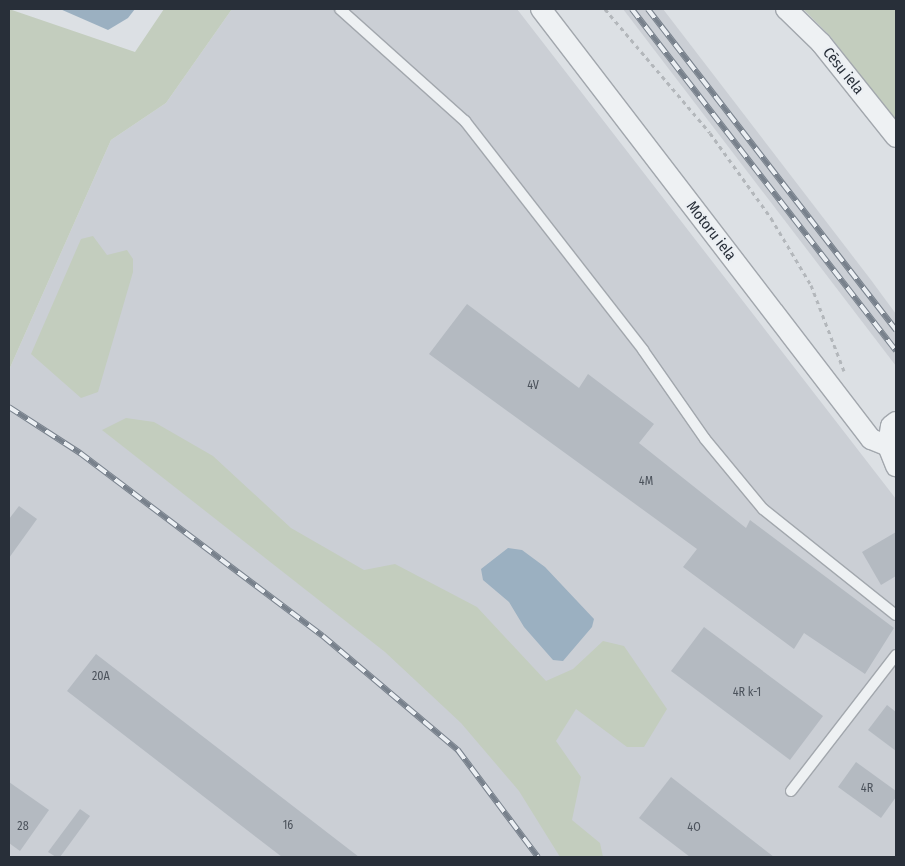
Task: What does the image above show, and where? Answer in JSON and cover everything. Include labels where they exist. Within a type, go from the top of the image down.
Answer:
[{"type":"street","name":"Motoru iela","points":[[541,9],[871,439],[888,446]]},
{"type":"street","name":"Cēsu iela","points":[[786,9],[820,43],[896,137]]},
{"type":"street","points":[[896,422],[891,426],[888,446],[896,466]]},
{"type":"lane","points":[[340,9],[465,121],[643,350],[705,439],[763,509],[896,615]]},
{"type":"lane","points":[[791,791],[896,655]]},
{"type":"path","points":[[605,9],[710,133],[771,218],[811,285],[846,377]]},
{"type":"shaded area","points":[[232,9],[517,9],[896,499],[896,857],[9,857],[9,370],[111,140],[166,103]]},
{"type":"shaded area","points":[[623,9],[663,9],[871,280],[896,314],[896,366]]},
{"type":"green space","points":[[9,9],[135,52],[164,9],[232,9],[166,103],[111,140],[9,370]]},
{"type":"green space","points":[[803,9],[896,9],[896,122],[830,36]]},
{"type":"green space","points":[[93,236],[107,255],[127,250],[133,259],[133,272],[98,392],[81,398],[31,354],[81,239]]},
{"type":"green space","points":[[126,418],[154,422],[213,456],[291,528],[364,570],[395,564],[477,607],[546,681],[573,669],[603,641],[624,646],[667,709],[644,747],[627,747],[576,709],[556,741],[581,777],[572,820],[600,843],[603,857],[560,857],[519,791],[461,723],[385,652],[102,430]]},
{"type":"water","points":[[60,9],[135,9],[128,18],[108,30]]},
{"type":"water","points":[[508,548],[522,550],[545,567],[594,619],[592,627],[563,661],[553,660],[524,627],[509,602],[483,580],[481,569]]},
{"type":"building","points":[[467,304],[579,388],[588,374],[654,424],[639,443],[746,528],[750,520],[894,628],[865,674],[804,633],[794,649],[683,567],[697,549],[429,354]]},
{"type":"building","points":[[19,506],[37,519],[9,558],[9,519]]},
{"type":"building","points":[[896,532],[896,576],[881,585],[862,552]]},
{"type":"building","points":[[704,627],[823,716],[790,760],[671,671]]},
{"type":"building","points":[[96,654],[359,857],[282,857],[67,691]]},
{"type":"building","points":[[887,705],[896,712],[896,751],[868,730]]},
{"type":"building","points":[[856,762],[896,791],[896,797],[881,818],[838,787]]},
{"type":"building","points":[[671,777],[774,857],[690,857],[639,818]]},
{"type":"building","points":[[9,782],[49,810],[20,851],[9,843]]},
{"type":"building","points":[[80,809],[90,816],[60,857],[56,857],[48,852]]},
{"type":"railway","points":[[632,9],[896,351]]},
{"type":"railway","points":[[648,9],[896,330]]},
{"type":"railway","points":[[9,407],[80,453],[323,636],[458,750],[538,857]]}]
